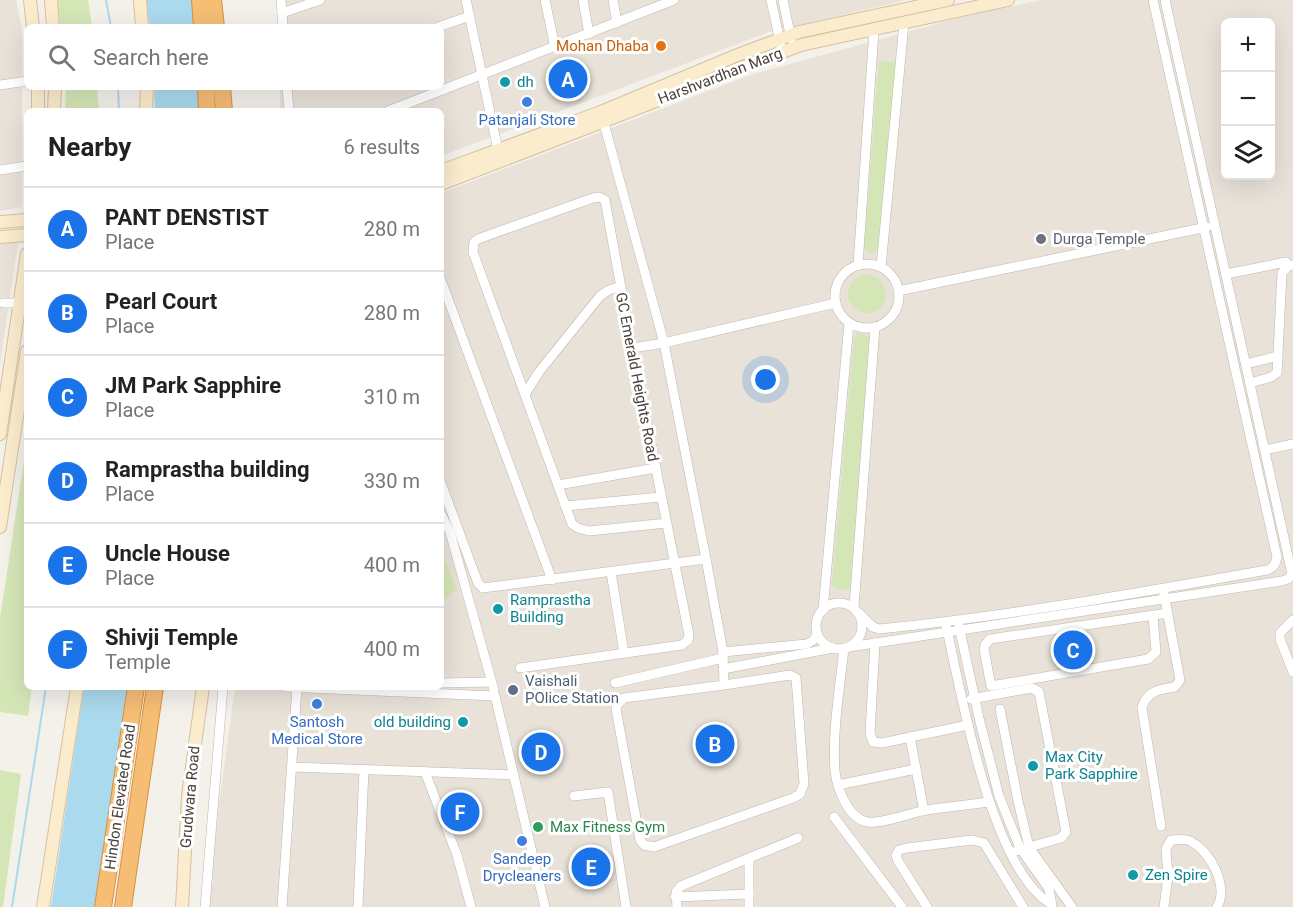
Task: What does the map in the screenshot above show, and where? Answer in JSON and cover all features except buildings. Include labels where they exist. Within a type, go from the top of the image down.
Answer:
[{"type":"highway","points":[[200,0],[202,24]]},
{"type":"highway","points":[[213,0],[216,24]]},
{"type":"highway","points":[[206,90],[207,108]]},
{"type":"highway","points":[[222,90],[224,108]]},
{"type":"highway","name":"Hindon Elevated Road","points":[[103,907],[136,690]]},
{"type":"highway","name":"Hindon Elevated Road","points":[[123,907],[155,690]]},
{"type":"street","points":[[30,0],[33,24]]},
{"type":"street","points":[[51,0],[53,24]]},
{"type":"street","points":[[140,0],[142,24]]},
{"type":"street","points":[[281,0],[283,24]]},
{"type":"street","points":[[282,13],[320,0]]},
{"type":"street","points":[[466,0],[498,150]]},
{"type":"street","points":[[545,0],[555,47]]},
{"type":"street","points":[[583,0],[589,34]]},
{"type":"street","points":[[613,0],[617,22]]},
{"type":"street","points":[[396,108],[675,0]]},
{"type":"street","points":[[771,0],[786,44]]},
{"type":"street","points":[[783,0],[786,44]]},
{"type":"street","name":"Harshvardhan Marg","points":[[786,44],[875,15],[948,0]]},
{"type":"street","name":"Harshvardhan Marg","points":[[444,183],[602,117],[740,54],[874,30],[1008,0]]},
{"type":"street","points":[[1153,0],[1277,557],[1272,568],[1164,594]]},
{"type":"street","points":[[723,669],[875,643],[946,627],[1164,594],[1282,581],[1290,577],[1292,569],[1165,0]]},
{"type":"street","points":[[881,267],[905,9]]},
{"type":"street","points":[[858,265],[875,15]]},
{"type":"street","points":[[444,25],[470,16]]},
{"type":"street","points":[[0,85],[24,81]]},
{"type":"street","points":[[38,90],[38,108]]},
{"type":"street","points":[[54,108],[55,90]]},
{"type":"street","points":[[146,108],[147,90]]},
{"type":"street","points":[[287,90],[289,108]]},
{"type":"street","points":[[602,117],[664,343],[723,655],[724,685]]},
{"type":"street","name":"Harshvardhan Marg","points":[[444,170],[602,117]]},
{"type":"street","points":[[0,170],[24,166]]},
{"type":"street","points":[[621,286],[607,205],[605,200],[599,196],[474,242],[473,252],[572,524],[583,531],[635,528],[667,523]]},
{"type":"street","points":[[0,222],[24,220]]},
{"type":"street","points":[[898,291],[1215,225]]},
{"type":"street","points":[[0,237],[24,235]]},
{"type":"street","points":[[1226,274],[1289,264]]},
{"type":"street","points":[[1250,383],[1276,374],[1282,273],[1289,264]]},
{"type":"street","points":[[858,265],[881,267],[891,274],[896,283],[898,304],[894,314],[875,327],[857,327],[849,323],[839,312],[836,303],[838,282],[849,270],[858,265]]},
{"type":"street","points":[[1,426],[24,275]]},
{"type":"street","name":"GC Emerald Heights Road","points":[[520,668],[682,645],[688,640],[689,635],[621,286],[600,296],[539,372],[525,394]]},
{"type":"street","points":[[444,290],[552,580]]},
{"type":"street","points":[[3,303],[20,303]]},
{"type":"street","points":[[632,348],[664,343],[836,303]]},
{"type":"street","points":[[823,610],[849,323]]},
{"type":"street","points":[[875,327],[856,610],[862,624],[862,632],[859,638],[842,648],[827,646],[817,632],[819,615],[827,606],[840,602],[856,610],[873,627],[879,629],[946,627]]},
{"type":"street","points":[[1246,364],[1278,356]]},
{"type":"street","points":[[0,527],[24,371]]},
{"type":"street","points":[[1265,450],[1293,444]]},
{"type":"street","points":[[1257,467],[1268,464]]},
{"type":"street","points":[[558,485],[656,468]]},
{"type":"street","points":[[444,491],[478,583],[487,588],[706,559]]},
{"type":"street","points":[[565,506],[661,497]]},
{"type":"street","points":[[444,520],[450,532],[492,686],[444,683]]},
{"type":"street","points":[[611,572],[624,653]]},
{"type":"street","points":[[1161,826],[1143,708],[1144,702],[1153,692],[1180,684],[1164,594]]},
{"type":"street","points":[[1153,616],[1156,652],[1148,659],[991,686],[984,649],[990,639],[1153,616],[1168,614]]},
{"type":"street","points":[[1293,620],[1280,633],[1280,639],[1293,672]]},
{"type":"street","points":[[959,625],[999,796],[1048,889],[1049,906]]},
{"type":"street","points":[[946,627],[968,725],[989,802],[1011,853],[1039,898],[1049,906]]},
{"type":"street","points":[[615,682],[723,655],[807,644],[814,639],[817,632]]},
{"type":"street","points":[[875,643],[871,739],[876,743],[968,725]]},
{"type":"street","points":[[842,648],[835,771],[844,802],[858,818],[871,823],[924,811],[989,802]]},
{"type":"street","points":[[790,675],[796,678],[803,790],[793,798],[649,847],[640,840],[617,705],[624,698],[724,685],[790,675]]},
{"type":"street","points":[[963,701],[1032,688],[1039,692],[1066,832],[1061,838],[1011,853]]},
{"type":"street","points":[[43,907],[77,690]]},
{"type":"street","name":"Grudwara Road","points":[[182,907],[188,795],[203,690]]},
{"type":"street","points":[[205,907],[223,690]]},
{"type":"street","points":[[282,907],[297,690]]},
{"type":"street","points":[[363,690],[495,696],[545,907]]},
{"type":"street","points":[[1000,709],[1025,848],[1072,907]]},
{"type":"street","points":[[910,737],[924,811]]},
{"type":"street","points":[[292,767],[514,775]]},
{"type":"street","points":[[838,785],[916,769]]},
{"type":"street","points":[[358,907],[364,770]]},
{"type":"street","points":[[425,772],[457,855],[471,907]]},
{"type":"street","points":[[574,796],[608,792],[626,907]]},
{"type":"street","points":[[834,817],[902,907]]},
{"type":"street","points":[[749,894],[676,902],[676,892],[681,886],[798,838]]},
{"type":"street","points":[[927,907],[898,861],[896,855],[899,850],[972,840],[984,843],[1023,907]]},
{"type":"street","points":[[1164,907],[1168,876],[1166,849],[1171,840],[1194,843],[1216,869],[1222,896],[1217,907]]},
{"type":"street","points":[[749,858],[749,907]]},
{"type":"shaded area","points":[[0,0],[16,0],[22,29],[22,207],[0,211]]},
{"type":"shaded area","points":[[279,0],[907,0],[769,32],[444,155],[444,108],[280,108],[280,90],[444,90],[444,24],[279,24]]},
{"type":"shaded area","points":[[1041,0],[1293,0],[1293,907],[205,907],[235,690],[444,690],[444,192],[750,75],[958,18]]},
{"type":"shaded area","points":[[18,241],[0,365],[0,244]]},
{"type":"green space","points":[[57,0],[88,0],[92,24],[61,24]]},
{"type":"green space","points":[[879,61],[897,62],[879,246],[873,254],[864,249],[864,245]]},
{"type":"green space","points":[[66,90],[97,90],[99,108],[65,108]]},
{"type":"green space","points":[[867,275],[881,280],[886,294],[881,308],[867,313],[853,308],[848,294],[853,280]]},
{"type":"green space","points":[[858,333],[871,337],[850,587],[840,590],[832,584],[854,337]]},
{"type":"green space","points":[[24,461],[24,690],[32,690],[28,716],[0,712],[0,618]]},
{"type":"green space","points":[[444,558],[457,590],[444,600]]},
{"type":"green space","points":[[0,770],[21,774],[3,907],[0,907]]},
{"type":"water","points":[[146,0],[203,0],[205,24],[150,24]]},
{"type":"water","points":[[154,90],[209,90],[210,108],[155,108]]},
{"type":"water","points":[[84,690],[143,690],[109,907],[51,907]]},
{"type":"waterway","points":[[106,0],[110,24]]},
{"type":"waterway","points":[[118,90],[119,108]]},
{"type":"waterway","points":[[12,907],[46,690]]},
{"type":"place","name":"Mohan Dhaba","points":[[661,46]]},
{"type":"place","name":"PANT DENSTIST","points":[[568,79]]},
{"type":"place","name":"dh","points":[[505,82]]},
{"type":"place","name":"Patanjali Store","points":[[527,102]]},
{"type":"place","name":"Durga Temple","points":[[1041,239]]},
{"type":"place","name":"Ramprastha Building","points":[[498,609]]},
{"type":"place","name":"JM Park Sapphire","points":[[1073,650]]},
{"type":"place","name":"Vaishali POlice Station","points":[[513,690]]},
{"type":"place","name":"Santosh Medical Store","points":[[317,704]]},
{"type":"place","name":"old building","points":[[463,722]]},
{"type":"place","name":"Pearl Court","points":[[715,744]]},
{"type":"place","name":"Ramprastha building","points":[[541,752]]},
{"type":"place","name":"Max City Park Sapphire","points":[[1033,766]]},
{"type":"place","name":"Shivji Temple","points":[[460,812]]},
{"type":"place","name":"Max Fitness Gym","points":[[538,827]]},
{"type":"place","name":"Sandeep Drycleaners","points":[[522,841]]},
{"type":"place","name":"Uncle House","points":[[591,867]]},
{"type":"place","name":"Zen Spire","points":[[1133,875]]}]
